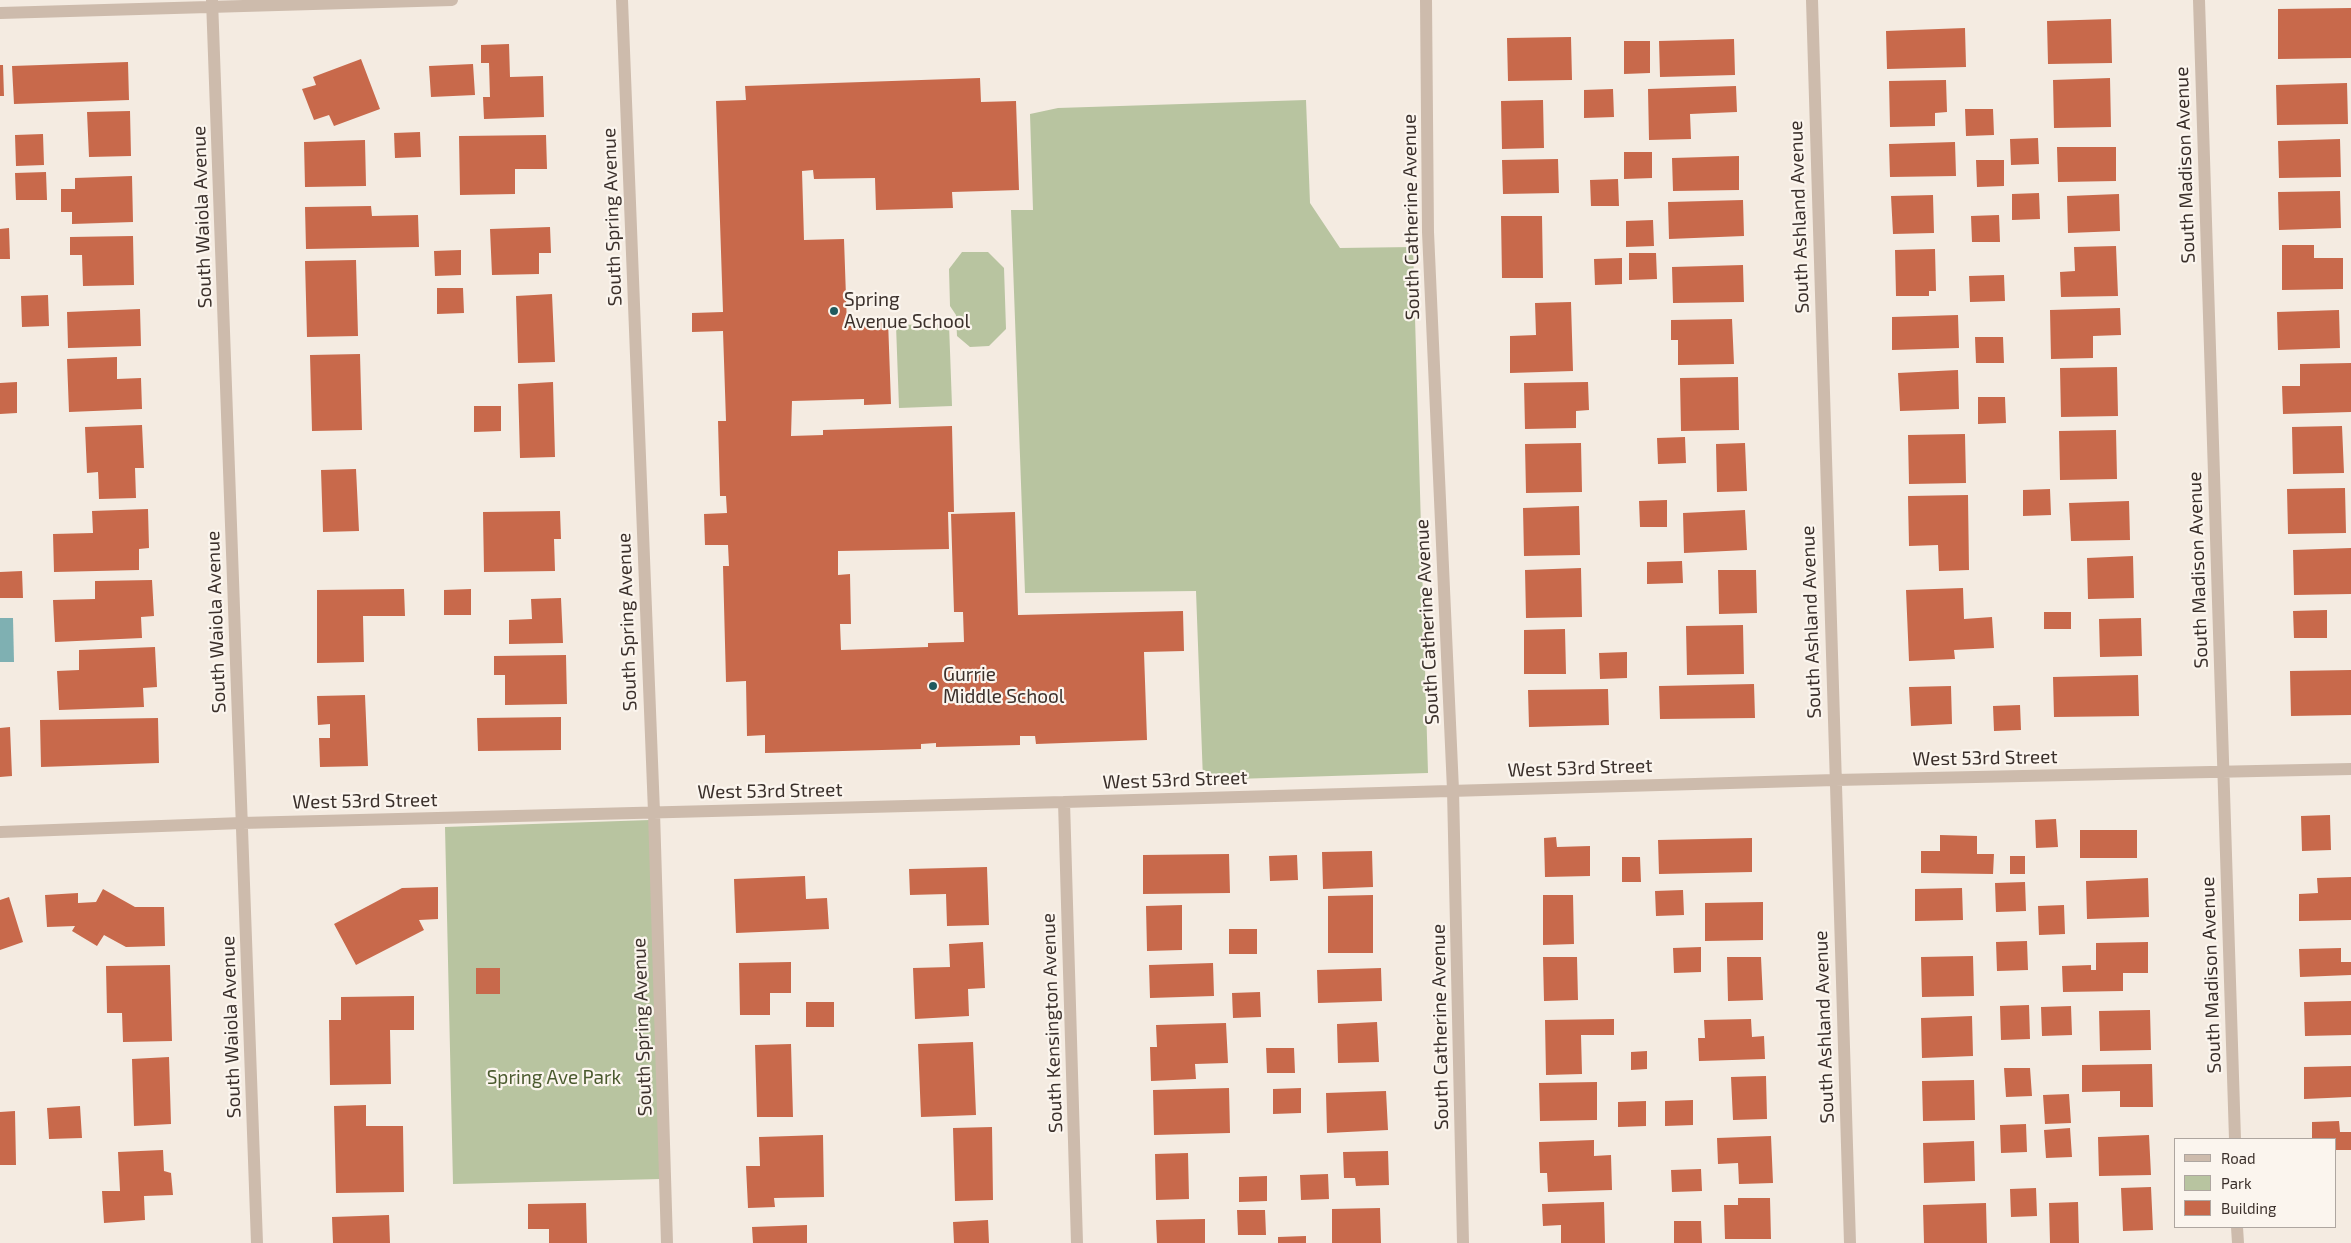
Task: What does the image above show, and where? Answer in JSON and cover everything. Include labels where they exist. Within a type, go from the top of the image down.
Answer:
[{"type":"street","points":[[0,13],[213,3],[452,0]]},
{"type":"street","name":"South Spring Avenue","points":[[622,0],[654,812],[668,1243]]},
{"type":"street","name":"South Catherine Avenue","points":[[1426,0],[1428,232],[1453,790],[1463,1243]]},
{"type":"street","name":"South Ashland Avenue","points":[[1812,0],[1850,1243]]},
{"type":"street","name":"South Madison Avenue","points":[[2199,0],[2235,1138]]},
{"type":"street","name":"South Waiola Avenue","points":[[213,3],[257,1243]]},
{"type":"street","name":"West 53rd Street","points":[[0,832],[242,823],[1453,790],[2351,769]]},
{"type":"street","name":"South Kensington Avenue","points":[[1064,802],[1077,1243]]},
{"type":"street","points":[[2237,1228],[2238,1243]]},
{"type":"green space","points":[[1306,100],[1310,203],[1340,248],[1413,247],[1428,773],[1203,780],[1196,591],[1025,593],[1011,210],[1033,210],[1030,114],[1058,108]]},
{"type":"green space","points":[[962,252],[988,252],[1004,268],[1006,329],[989,346],[970,347],[957,336],[956,315],[950,306],[949,269]]},
{"type":"green space","points":[[949,324],[952,406],[899,408],[896,325]]},
{"type":"green space","name":"Spring Ave Park","points":[[650,820],[661,1179],[453,1184],[445,827]]},
{"type":"water","points":[[0,618],[13,618],[14,662],[0,662]]},
{"type":"building","points":[[2351,8],[2351,58],[2278,59],[2278,9]]},
{"type":"building","points":[[2111,19],[2112,63],[2048,64],[2047,21]]},
{"type":"building","points":[[1965,28],[1966,67],[1887,69],[1886,31]]},
{"type":"building","points":[[1571,37],[1572,80],[1508,81],[1507,38]]},
{"type":"building","points":[[1734,39],[1735,75],[1660,77],[1659,41]]},
{"type":"building","points":[[1624,41],[1650,41],[1650,73],[1624,74]]},
{"type":"building","points":[[509,44],[510,77],[543,76],[544,117],[484,119],[483,97],[490,97],[489,63],[481,63],[481,45]]},
{"type":"building","points":[[361,59],[380,109],[334,126],[329,115],[314,120],[302,89],[316,85],[313,77]]},
{"type":"building","points":[[128,62],[129,100],[14,104],[12,66]]},
{"type":"building","points":[[473,64],[475,95],[431,97],[429,66]]},
{"type":"building","points":[[0,65],[3,65],[4,96],[0,96]]},
{"type":"building","points":[[980,78],[981,102],[1016,101],[1019,190],[952,192],[953,208],[876,210],[875,178],[814,179],[813,170],[802,171],[804,240],[844,239],[847,326],[862,325],[861,321],[888,320],[891,404],[864,405],[864,399],[792,401],[791,436],[823,435],[823,430],[952,426],[954,512],[948,512],[949,549],[838,551],[838,575],[850,574],[851,624],[840,624],[841,650],[928,647],[928,643],[964,642],[963,612],[954,612],[951,514],[1015,512],[1018,615],[1183,611],[1184,651],[1144,652],[1147,740],[1036,744],[1035,736],[1020,736],[1020,745],[936,747],[936,743],[921,744],[921,749],[765,753],[765,735],[747,736],[746,681],[726,682],[723,566],[729,566],[728,545],[705,545],[704,514],[727,513],[726,496],[720,496],[718,421],[726,421],[723,331],[692,332],[692,313],[723,312],[716,101],[746,100],[745,86]]},
{"type":"building","points":[[2110,78],[2111,127],[2054,128],[2053,80]]},
{"type":"building","points":[[1946,80],[1947,112],[1935,113],[1935,126],[1890,127],[1889,81]]},
{"type":"building","points":[[2347,83],[2348,124],[2277,125],[2276,85]]},
{"type":"building","points":[[1736,86],[1737,112],[1690,114],[1691,139],[1649,140],[1648,89]]},
{"type":"building","points":[[1613,89],[1614,117],[1584,118],[1584,90]]},
{"type":"building","points":[[1543,100],[1544,148],[1502,149],[1501,101]]},
{"type":"building","points":[[1965,109],[1993,109],[1994,135],[1966,136]]},
{"type":"building","points":[[130,111],[131,156],[89,157],[87,112]]},
{"type":"building","points":[[420,132],[421,157],[395,158],[394,133]]},
{"type":"building","points":[[43,134],[44,165],[16,166],[15,135]]},
{"type":"building","points":[[546,135],[547,169],[515,169],[515,194],[460,195],[459,136]]},
{"type":"building","points":[[2038,138],[2039,164],[2011,165],[2010,139]]},
{"type":"building","points":[[2340,139],[2341,177],[2279,178],[2278,141]]},
{"type":"building","points":[[365,140],[366,186],[305,187],[304,142]]},
{"type":"building","points":[[1955,142],[1956,176],[1890,177],[1889,144]]},
{"type":"building","points":[[2057,147],[2116,147],[2116,181],[2058,182]]},
{"type":"building","points":[[1624,152],[1652,152],[1652,178],[1624,179]]},
{"type":"building","points":[[1739,156],[1739,190],[1673,191],[1672,158]]},
{"type":"building","points":[[1558,159],[1559,193],[1503,194],[1502,160]]},
{"type":"building","points":[[1976,160],[2004,160],[2004,186],[1977,187]]},
{"type":"building","points":[[46,172],[47,200],[16,200],[15,173]]},
{"type":"building","points":[[132,176],[133,222],[72,224],[72,212],[61,212],[61,189],[75,189],[75,178]]},
{"type":"building","points":[[1618,179],[1619,206],[1591,206],[1590,180]]},
{"type":"building","points":[[2340,191],[2341,228],[2279,230],[2278,192]]},
{"type":"building","points":[[2039,193],[2040,219],[2012,220],[2012,194]]},
{"type":"building","points":[[2119,194],[2120,231],[2068,233],[2067,196]]},
{"type":"building","points":[[1933,195],[1934,233],[1893,234],[1891,196]]},
{"type":"building","points":[[1743,200],[1744,236],[1669,239],[1668,202]]},
{"type":"building","points":[[371,206],[372,216],[418,215],[419,247],[306,249],[305,207]]},
{"type":"building","points":[[1999,215],[2000,242],[1972,242],[1971,216]]},
{"type":"building","points":[[1501,216],[1542,216],[1543,278],[1502,278]]},
{"type":"building","points":[[1653,220],[1654,246],[1626,247],[1626,221]]},
{"type":"building","points":[[550,227],[551,253],[539,253],[539,274],[492,275],[490,229]]},
{"type":"building","points":[[9,228],[10,259],[0,259],[0,229]]},
{"type":"building","points":[[133,236],[134,285],[83,286],[82,255],[70,255],[70,237]]},
{"type":"building","points":[[2282,245],[2314,245],[2314,258],[2343,258],[2343,289],[2282,290]]},
{"type":"building","points":[[2116,246],[2118,296],[2061,297],[2060,272],[2075,271],[2074,247]]},
{"type":"building","points":[[1935,249],[1936,291],[1929,291],[1929,296],[1896,296],[1895,250]]},
{"type":"building","points":[[461,250],[461,275],[435,276],[434,251]]},
{"type":"building","points":[[1629,253],[1656,253],[1657,279],[1629,280]]},
{"type":"building","points":[[1622,258],[1622,284],[1595,285],[1594,259]]},
{"type":"building","points":[[356,260],[358,336],[307,337],[305,261]]},
{"type":"building","points":[[1743,265],[1744,302],[1673,303],[1672,267]]},
{"type":"building","points":[[2004,275],[2005,301],[1970,302],[1969,276]]},
{"type":"building","points":[[437,288],[463,288],[464,313],[437,314]]},
{"type":"building","points":[[552,294],[555,362],[518,363],[516,296]]},
{"type":"building","points":[[48,295],[49,326],[22,327],[21,296]]},
{"type":"building","points":[[1571,302],[1573,371],[1510,373],[1510,336],[1536,335],[1535,303]]},
{"type":"building","points":[[2120,308],[2121,335],[2093,336],[2093,358],[2051,359],[2050,310]]},
{"type":"building","points":[[140,309],[141,346],[68,348],[67,312]]},
{"type":"building","points":[[2339,310],[2340,348],[2278,350],[2277,312]]},
{"type":"building","points":[[1958,315],[1959,348],[1892,350],[1892,317]]},
{"type":"building","points":[[1732,319],[1734,364],[1678,365],[1678,340],[1671,340],[1671,320]]},
{"type":"building","points":[[1975,337],[2003,337],[2004,363],[1976,363]]},
{"type":"building","points":[[360,354],[362,430],[312,431],[310,355]]},
{"type":"building","points":[[117,357],[117,379],[141,378],[142,409],[69,412],[67,359]]},
{"type":"building","points":[[2351,363],[2351,412],[2283,414],[2282,386],[2300,386],[2300,364]]},
{"type":"building","points":[[2117,367],[2118,416],[2061,417],[2060,368]]},
{"type":"building","points":[[1958,370],[1959,409],[1900,411],[1898,373]]},
{"type":"building","points":[[1738,377],[1739,430],[1681,431],[1680,378]]},
{"type":"building","points":[[17,382],[17,413],[0,414],[0,383]]},
{"type":"building","points":[[553,382],[555,457],[520,458],[518,384]]},
{"type":"building","points":[[1588,382],[1589,410],[1576,411],[1576,428],[1525,429],[1524,383]]},
{"type":"building","points":[[1978,397],[2005,397],[2006,423],[1978,424]]},
{"type":"building","points":[[474,406],[501,406],[501,431],[474,432]]},
{"type":"building","points":[[142,425],[144,468],[135,468],[136,498],[99,499],[98,472],[87,473],[85,427]]},
{"type":"building","points":[[2342,426],[2344,473],[2293,474],[2292,427]]},
{"type":"building","points":[[2116,430],[2117,479],[2060,480],[2059,431]]},
{"type":"building","points":[[1965,434],[1966,483],[1909,484],[1908,435]]},
{"type":"building","points":[[1685,437],[1686,463],[1658,464],[1657,438]]},
{"type":"building","points":[[1581,443],[1582,492],[1526,493],[1525,444]]},
{"type":"building","points":[[1745,443],[1747,491],[1717,492],[1716,444]]},
{"type":"building","points":[[356,469],[359,531],[323,532],[321,470]]},
{"type":"building","points":[[2345,488],[2346,533],[2288,534],[2287,489]]},
{"type":"building","points":[[2050,489],[2051,515],[2023,516],[2023,490]]},
{"type":"building","points":[[1968,495],[1969,570],[1939,571],[1938,545],[1909,546],[1908,496]]},
{"type":"building","points":[[1667,500],[1667,527],[1640,527],[1639,501]]},
{"type":"building","points":[[2129,501],[2130,540],[2071,541],[2069,503]]},
{"type":"building","points":[[1579,506],[1580,555],[1524,556],[1523,508]]},
{"type":"building","points":[[148,509],[149,548],[139,549],[139,570],[54,572],[53,534],[93,533],[92,511]]},
{"type":"building","points":[[1745,510],[1747,550],[1684,553],[1683,513]]},
{"type":"building","points":[[560,511],[561,539],[554,539],[555,571],[484,572],[483,512]]},
{"type":"building","points":[[2351,548],[2351,594],[2294,595],[2293,550]]},
{"type":"building","points":[[2133,556],[2134,598],[2088,599],[2087,558]]},
{"type":"building","points":[[1682,561],[1683,583],[1647,584],[1647,562]]},
{"type":"building","points":[[1581,568],[1582,617],[1526,618],[1525,570]]},
{"type":"building","points":[[1718,570],[1756,570],[1757,613],[1719,614]]},
{"type":"building","points":[[22,571],[23,598],[0,598],[0,572]]},
{"type":"building","points":[[152,580],[154,616],[141,617],[142,638],[55,642],[53,600],[95,599],[95,581]]},
{"type":"building","points":[[1963,588],[1964,619],[1992,617],[1994,648],[1954,650],[1955,659],[1909,661],[1906,590]]},
{"type":"building","points":[[404,589],[405,616],[363,616],[364,662],[317,663],[317,590]]},
{"type":"building","points":[[471,589],[471,615],[444,615],[444,590]]},
{"type":"building","points":[[561,598],[563,643],[509,644],[509,620],[532,619],[531,599]]},
{"type":"building","points":[[2327,610],[2327,638],[2294,638],[2293,611]]},
{"type":"building","points":[[2044,612],[2071,612],[2071,629],[2044,629]]},
{"type":"building","points":[[2141,618],[2142,656],[2100,657],[2099,619]]},
{"type":"building","points":[[1743,625],[1744,674],[1687,675],[1686,626]]},
{"type":"building","points":[[1565,629],[1566,674],[1524,674],[1524,630]]},
{"type":"building","points":[[155,647],[157,687],[143,688],[144,707],[59,710],[57,671],[79,670],[79,650]]},
{"type":"building","points":[[1627,652],[1627,678],[1600,679],[1599,653]]},
{"type":"building","points":[[566,655],[567,704],[505,705],[505,675],[494,675],[494,656]]},
{"type":"building","points":[[2351,670],[2351,715],[2291,716],[2290,671]]},
{"type":"building","points":[[2138,675],[2139,716],[2054,717],[2053,677]]},
{"type":"building","points":[[1754,684],[1755,718],[1660,719],[1659,686]]},
{"type":"building","points":[[1951,686],[1952,724],[1911,726],[1909,687]]},
{"type":"building","points":[[1608,689],[1609,725],[1529,727],[1528,690]]},
{"type":"building","points":[[365,695],[368,766],[320,767],[319,738],[330,738],[330,724],[318,725],[317,696]]},
{"type":"building","points":[[2020,705],[2021,730],[1994,731],[1993,706]]},
{"type":"building","points":[[561,717],[561,750],[478,751],[477,718]]},
{"type":"building","points":[[158,718],[159,763],[41,767],[40,720]]},
{"type":"building","points":[[10,727],[12,776],[0,777],[0,728]]},
{"type":"building","points":[[2330,815],[2331,850],[2302,851],[2301,816]]},
{"type":"building","points":[[2056,819],[2058,847],[2036,848],[2035,820]]},
{"type":"building","points":[[2080,830],[2137,830],[2137,858],[2080,858]]},
{"type":"building","points":[[1940,835],[1977,836],[1977,854],[1994,854],[1993,874],[1921,873],[1921,851],[1940,851]]},
{"type":"building","points":[[1556,837],[1557,847],[1590,846],[1590,876],[1545,877],[1544,838]]},
{"type":"building","points":[[1752,838],[1752,872],[1659,874],[1658,840]]},
{"type":"building","points":[[1372,851],[1373,887],[1323,889],[1322,852]]},
{"type":"building","points":[[1229,854],[1230,893],[1143,894],[1143,855]]},
{"type":"building","points":[[1297,855],[1298,880],[1270,881],[1269,856]]},
{"type":"building","points":[[2010,856],[2025,856],[2025,874],[2010,874]]},
{"type":"building","points":[[1622,857],[1640,857],[1641,882],[1622,882]]},
{"type":"building","points":[[987,867],[989,925],[947,926],[946,894],[910,895],[909,869]]},
{"type":"building","points":[[805,876],[806,899],[827,898],[829,929],[736,933],[734,879]]},
{"type":"building","points":[[2351,877],[2351,920],[2299,921],[2299,894],[2318,893],[2317,878]]},
{"type":"building","points":[[2148,878],[2149,917],[2087,919],[2086,881]]},
{"type":"building","points":[[2025,882],[2026,911],[1996,912],[1995,883]]},
{"type":"building","points":[[438,887],[438,919],[419,920],[424,930],[356,965],[334,924],[402,888]]},
{"type":"building","points":[[1962,888],[1963,920],[1915,921],[1915,889]]},
{"type":"building","points":[[103,889],[135,907],[164,907],[165,946],[126,947],[104,935],[97,946],[72,931],[75,926],[47,927],[45,895],[78,893],[78,903],[96,902]]},
{"type":"building","points":[[1683,890],[1684,915],[1656,916],[1655,891]]},
{"type":"building","points":[[1373,895],[1373,953],[1328,953],[1328,896]]},
{"type":"building","points":[[1543,895],[1573,895],[1574,944],[1543,945]]},
{"type":"building","points":[[9,897],[23,942],[0,950],[0,900]]},
{"type":"building","points":[[1763,902],[1763,940],[1705,941],[1705,903]]},
{"type":"building","points":[[1182,905],[1182,950],[1147,951],[1146,906]]},
{"type":"building","points":[[2064,905],[2065,934],[2039,935],[2038,906]]},
{"type":"building","points":[[1229,929],[1257,929],[1257,954],[1229,954]]},
{"type":"building","points":[[2027,941],[2028,970],[1997,971],[1996,942]]},
{"type":"building","points":[[983,942],[985,988],[968,989],[969,1016],[915,1019],[913,968],[950,967],[949,944]]},
{"type":"building","points":[[2148,942],[2148,973],[2123,973],[2123,991],[2063,992],[2062,966],[2091,965],[2091,970],[2096,970],[2096,943]]},
{"type":"building","points":[[1701,947],[1701,972],[1674,973],[1673,948]]},
{"type":"building","points":[[2341,948],[2341,962],[2351,962],[2351,975],[2300,977],[2299,949]]},
{"type":"building","points":[[1973,956],[1974,996],[1922,997],[1921,957]]},
{"type":"building","points":[[1543,957],[1577,957],[1578,1000],[1544,1001]]},
{"type":"building","points":[[1727,957],[1761,957],[1763,1000],[1728,1001]]},
{"type":"building","points":[[791,962],[791,993],[770,993],[770,1015],[740,1015],[739,963]]},
{"type":"building","points":[[1213,963],[1214,996],[1150,998],[1149,965]]},
{"type":"building","points":[[170,965],[172,1041],[123,1042],[122,1013],[107,1013],[106,966]]},
{"type":"building","points":[[476,968],[500,968],[500,994],[476,994]]},
{"type":"building","points":[[1381,968],[1382,1001],[1318,1003],[1317,970]]},
{"type":"building","points":[[1260,992],[1261,1017],[1233,1018],[1232,993]]},
{"type":"building","points":[[414,996],[414,1030],[390,1030],[391,1084],[330,1085],[329,1020],[341,1020],[341,997]]},
{"type":"building","points":[[2351,1001],[2351,1035],[2305,1036],[2304,1002]]},
{"type":"building","points":[[806,1002],[834,1002],[834,1027],[806,1027]]},
{"type":"building","points":[[2029,1005],[2030,1039],[2001,1040],[2000,1006]]},
{"type":"building","points":[[2071,1006],[2072,1035],[2042,1036],[2041,1007]]},
{"type":"building","points":[[2150,1010],[2151,1050],[2100,1051],[2099,1011]]},
{"type":"building","points":[[1972,1016],[1973,1056],[1922,1058],[1921,1018]]},
{"type":"building","points":[[1614,1019],[1614,1035],[1581,1035],[1582,1074],[1546,1075],[1545,1020]]},
{"type":"building","points":[[1751,1019],[1752,1037],[1764,1036],[1765,1059],[1699,1061],[1698,1038],[1705,1038],[1704,1020]]},
{"type":"building","points":[[1377,1022],[1379,1062],[1338,1063],[1337,1024]]},
{"type":"building","points":[[1226,1023],[1228,1063],[1195,1064],[1196,1079],[1151,1081],[1150,1047],[1157,1047],[1156,1025]]},
{"type":"building","points":[[973,1042],[976,1115],[921,1117],[918,1044]]},
{"type":"building","points":[[791,1044],[793,1117],[757,1117],[755,1045]]},
{"type":"building","points":[[1266,1048],[1294,1048],[1295,1073],[1267,1073]]},
{"type":"building","points":[[1647,1051],[1647,1069],[1631,1070],[1631,1052]]},
{"type":"building","points":[[169,1057],[171,1124],[134,1126],[132,1059]]},
{"type":"building","points":[[2152,1064],[2153,1107],[2120,1107],[2120,1091],[2082,1092],[2082,1065]]},
{"type":"building","points":[[2351,1066],[2351,1097],[2304,1099],[2304,1067]]},
{"type":"building","points":[[2004,1068],[2030,1068],[2032,1096],[2006,1097]]},
{"type":"building","points":[[1766,1076],[1767,1119],[1733,1120],[1731,1077]]},
{"type":"building","points":[[1974,1080],[1975,1120],[1923,1121],[1922,1081]]},
{"type":"building","points":[[1597,1082],[1597,1120],[1540,1121],[1539,1083]]},
{"type":"building","points":[[1229,1088],[1230,1133],[1154,1135],[1153,1090]]},
{"type":"building","points":[[1301,1088],[1301,1113],[1273,1114],[1273,1089]]},
{"type":"building","points":[[1386,1091],[1388,1130],[1327,1133],[1326,1093]]},
{"type":"building","points":[[2069,1094],[2071,1123],[2045,1124],[2043,1095]]},
{"type":"building","points":[[1693,1100],[1693,1125],[1665,1126],[1665,1101]]},
{"type":"building","points":[[1646,1101],[1646,1126],[1618,1127],[1618,1102]]},
{"type":"building","points":[[366,1105],[366,1126],[403,1126],[404,1192],[336,1193],[334,1106]]},
{"type":"building","points":[[80,1106],[82,1138],[49,1139],[47,1108]]},
{"type":"building","points":[[15,1111],[16,1165],[0,1165],[0,1112]]},
{"type":"building","points":[[2339,1121],[2340,1132],[2351,1132],[2351,1150],[2336,1150],[2336,1138],[2312,1138],[2312,1122]]},
{"type":"building","points":[[2026,1124],[2027,1152],[2001,1153],[2000,1125]]},
{"type":"building","points":[[992,1127],[993,1200],[955,1201],[953,1128]]},
{"type":"building","points":[[2070,1128],[2072,1157],[2046,1158],[2044,1130]]},
{"type":"building","points":[[823,1135],[824,1197],[774,1198],[775,1207],[748,1208],[746,1166],[760,1166],[759,1137]]},
{"type":"building","points":[[2149,1135],[2151,1175],[2099,1176],[2098,1137]]},
{"type":"building","points":[[1771,1136],[1773,1183],[1739,1184],[1738,1163],[1718,1164],[1717,1138]]},
{"type":"building","points":[[1594,1140],[1594,1156],[1611,1155],[1612,1190],[1548,1192],[1547,1173],[1540,1173],[1539,1142]]},
{"type":"building","points":[[1974,1141],[1975,1181],[1924,1183],[1923,1143]]},
{"type":"building","points":[[163,1150],[164,1171],[171,1173],[173,1195],[144,1196],[145,1220],[104,1223],[102,1191],[120,1191],[118,1152]]},
{"type":"building","points":[[1388,1151],[1389,1185],[1356,1186],[1355,1178],[1344,1178],[1343,1152]]},
{"type":"building","points":[[1188,1153],[1189,1199],[1156,1200],[1155,1154]]},
{"type":"building","points":[[1701,1169],[1702,1191],[1672,1192],[1671,1170]]},
{"type":"building","points":[[1328,1174],[1329,1199],[1301,1200],[1300,1175]]},
{"type":"building","points":[[1267,1176],[1267,1201],[1239,1202],[1239,1177]]},
{"type":"building","points":[[2151,1187],[2153,1230],[2123,1231],[2121,1188]]},
{"type":"building","points":[[2036,1188],[2037,1216],[2011,1217],[2010,1189]]},
{"type":"building","points":[[1738,1198],[1770,1198],[1771,1239],[1725,1239],[1724,1205],[1738,1205]]},
{"type":"building","points":[[1604,1202],[1605,1243],[1561,1243],[1561,1225],[1543,1226],[1542,1204]]},
{"type":"building","points":[[2078,1202],[2079,1243],[2050,1243],[2049,1203]]},
{"type":"building","points":[[586,1203],[587,1243],[549,1243],[549,1229],[528,1229],[528,1204]]},
{"type":"building","points":[[1986,1203],[1987,1243],[1924,1243],[1923,1205]]},
{"type":"building","points":[[1380,1208],[1381,1243],[1332,1243],[1332,1209]]},
{"type":"building","points":[[1237,1210],[1265,1210],[1266,1235],[1238,1235]]},
{"type":"building","points":[[389,1215],[390,1243],[333,1243],[332,1217]]},
{"type":"building","points":[[1205,1219],[1205,1243],[1157,1243],[1156,1220]]},
{"type":"building","points":[[988,1220],[989,1243],[954,1243],[953,1222]]},
{"type":"building","points":[[1674,1221],[1701,1221],[1702,1243],[1674,1243]]},
{"type":"building","points":[[807,1225],[807,1243],[753,1243],[752,1227]]},
{"type":"building","points":[[1306,1236],[1306,1243],[1278,1243],[1278,1237]]},
{"type":"place","name":"Spring Avenue School","points":[[834,311]]},
{"type":"place","name":"Gurrie Middle School","points":[[933,686]]}]
